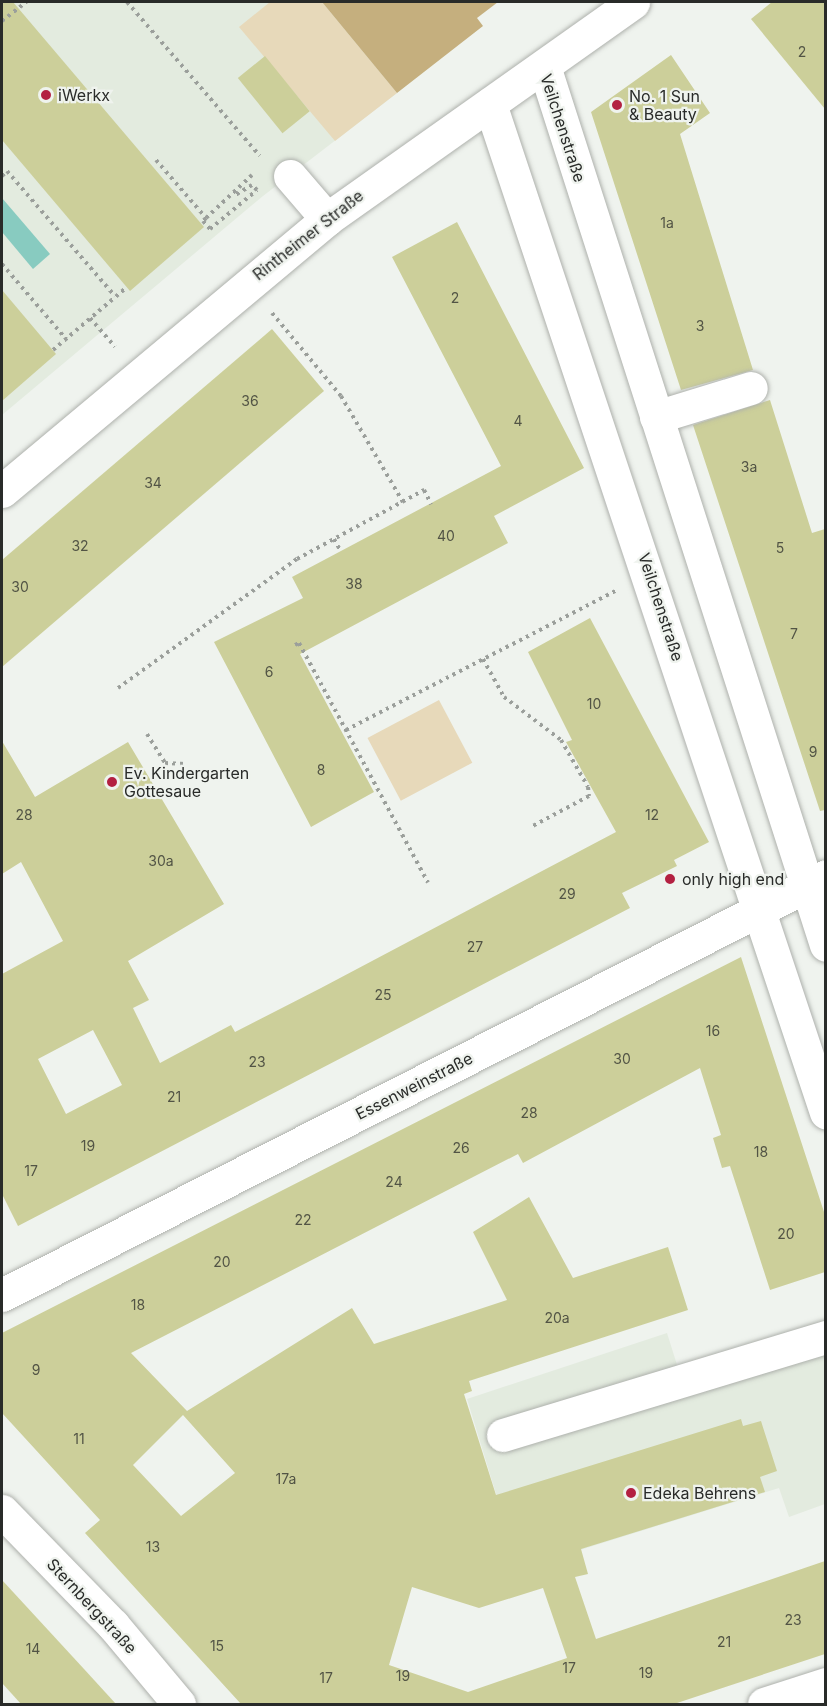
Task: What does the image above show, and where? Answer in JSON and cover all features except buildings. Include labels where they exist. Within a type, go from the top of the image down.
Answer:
[{"type":"street","name":"Rintheimer Straße","points":[[2,491],[247,282],[327,219],[633,2]]},
{"type":"street","name":"Veilchenstraße","points":[[543,66],[656,417],[816,881],[825,945]]},
{"type":"street","name":"Veilchenstraße","points":[[490,104],[650,572],[825,1112]]},
{"type":"street","points":[[278,170],[327,219]]},
{"type":"street","points":[[656,417],[751,388]]},
{"type":"street","name":"Essenweinstraße","points":[[2,1295],[816,881]]},
{"type":"street","points":[[503,1436],[825,1337]]},
{"type":"street","name":"Sternbergstraße","points":[[2,1510],[113,1625],[180,1704]]},
{"type":"street","points":[[764,1704],[825,1684]]},
{"type":"path","points":[[2,21],[26,2]]},
{"type":"path","points":[[128,2],[278,170]]},
{"type":"path","points":[[156,160],[203,221],[210,229],[257,190],[252,184],[203,221]]},
{"type":"path","points":[[234,196],[231,192],[257,170]]},
{"type":"path","points":[[2,176],[7,171],[116,296]]},
{"type":"path","points":[[2,264],[66,339]]},
{"type":"path","points":[[247,282],[341,396],[403,501]]},
{"type":"path","points":[[53,350],[127,286]]},
{"type":"path","points":[[90,318],[103,332]]},
{"type":"path","points":[[118,688],[297,559],[424,490],[431,504]]},
{"type":"path","points":[[334,539],[340,550]]},
{"type":"path","points":[[346,730],[650,572]]},
{"type":"path","points":[[295,645],[299,643],[428,883]]},
{"type":"path","points":[[483,659],[504,697],[561,740],[588,787],[589,796],[531,826]]},
{"type":"path","points":[[147,734],[165,763],[186,764]]},
{"type":"shaded area","points":[[2,2],[322,2],[397,93],[263,196],[2,415]]},
{"type":"shaded area","points":[[270,2],[322,2],[397,93],[335,141],[239,27]]},
{"type":"shaded area","points":[[322,2],[498,2],[477,18],[483,26],[397,93]]},
{"type":"shaded area","points":[[439,700],[472,763],[401,801],[367,738]]},
{"type":"shaded area","points":[[825,1320],[825,1504],[789,1517],[779,1488],[519,1569],[467,1399],[667,1333],[678,1368]]},
{"type":"water","points":[[2,198],[50,254],[33,269],[2,232]]},
{"type":"place","name":"iWerkx","points":[[46,95]]},
{"type":"place","name":"No. 1 Sun & Beauty","points":[[617,105]]},
{"type":"place","name":"Ev. Kindergarten Gottesaue","points":[[112,782]]},
{"type":"place","name":"only high end","points":[[670,879]]},
{"type":"place","name":"Edeka Behrens","points":[[631,1493]]}]
